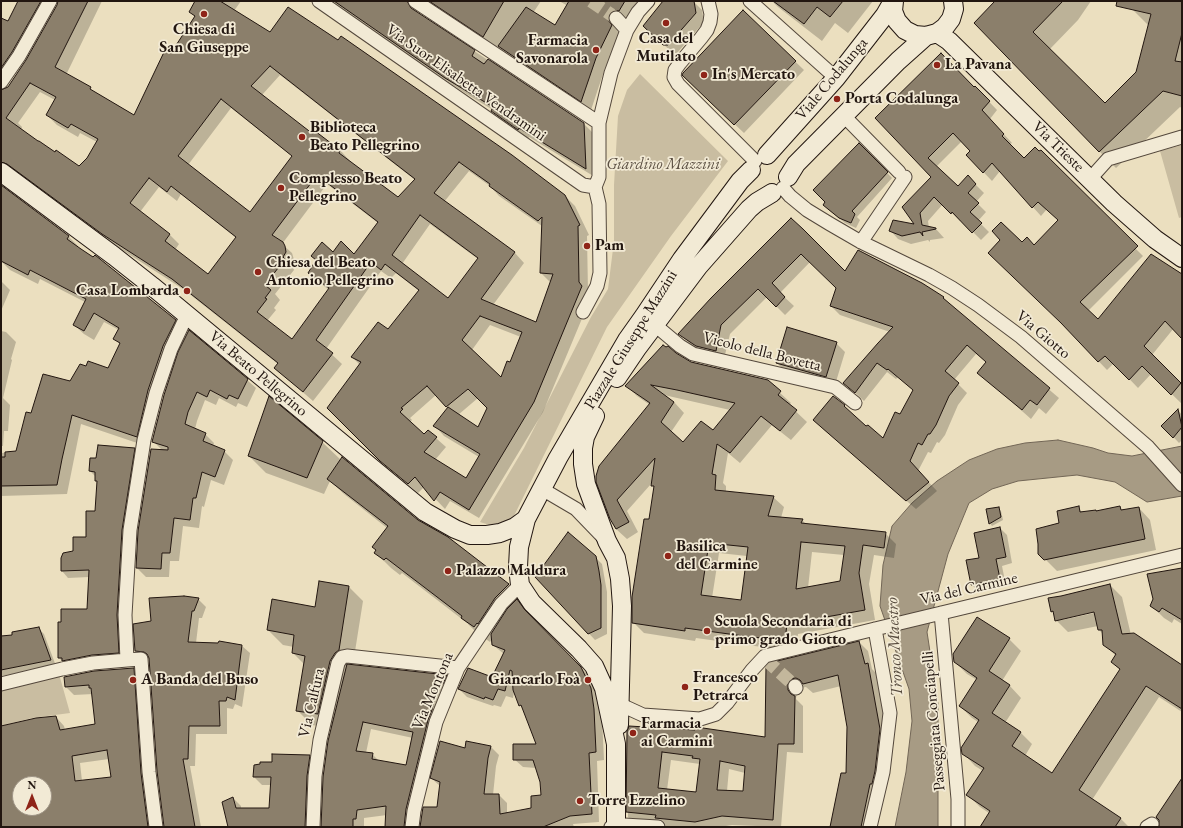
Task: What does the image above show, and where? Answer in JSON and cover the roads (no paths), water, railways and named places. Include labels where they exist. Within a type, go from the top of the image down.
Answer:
[{"type":"street","points":[[1,82],[19,56],[50,1]]},
{"type":"street","name":"Via Suor Elisabetta Vendramini","points":[[319,1],[583,185],[595,187]]},
{"type":"street","points":[[415,1],[599,122]]},
{"type":"street","points":[[583,312],[598,286],[600,273],[599,204],[595,187],[599,177],[599,122],[611,73],[627,30],[638,12],[648,1]]},
{"type":"street","points":[[708,1],[711,14],[707,30],[675,70],[674,77],[678,84],[758,162]]},
{"type":"street","points":[[750,1],[836,78]]},
{"type":"street","points":[[893,1],[894,11],[898,21],[905,30],[915,35],[932,34]]},
{"type":"street","name":"Viale Codalunga","points":[[758,162],[836,78],[885,15],[893,1]]},
{"type":"street","name":"Viale Codalunga","points":[[781,186],[796,164],[898,61],[932,34],[945,27],[951,18],[954,8],[953,1]]},
{"type":"street","points":[[616,18],[627,30]]},
{"type":"street","name":"Via Trieste","points":[[932,34],[949,41],[1114,203],[1155,239],[1182,258]]},
{"type":"street","points":[[844,116],[902,175],[861,242]]},
{"type":"street","points":[[1090,179],[1108,159],[1182,137]]},
{"type":"street","points":[[777,156],[785,162],[788,172],[781,186],[766,193],[755,187],[752,182],[758,162],[777,156]]},
{"type":"street","name":"Piazzale Giuseppe Mazzini","points":[[607,541],[586,484],[583,464],[585,436],[603,400],[638,347],[650,320],[682,259],[740,181],[758,162]]},
{"type":"street","name":"Via Beato Pellegrino","points":[[1,172],[114,256],[425,512],[455,529],[470,535],[500,533],[515,527],[526,519]]},
{"type":"street","name":"Piazzale Giuseppe Mazzini","points":[[520,585],[518,563],[519,547],[526,519],[558,458],[626,340],[676,296],[698,267],[757,202],[781,186]]},
{"type":"street","name":"Via Giotto","points":[[781,186],[790,196],[807,210],[861,242],[929,275],[978,305],[1021,337],[1148,447],[1182,486]]},
{"type":"street","points":[[127,660],[125,614],[130,530],[144,440],[156,393],[171,349],[187,315]]},
{"type":"street","name":"Vicolo della Bovetta","points":[[650,320],[680,346],[693,354],[834,387],[855,403]]},
{"type":"street","points":[[542,489],[576,509],[607,541],[616,558],[620,579],[622,606],[620,704],[616,744],[615,827],[624,825],[658,827]]},
{"type":"street","name":"Via del Carmine","points":[[620,704],[643,715],[700,719],[716,714],[727,703],[752,670],[766,659],[878,628],[1182,555]]},
{"type":"street","points":[[520,585],[532,603],[586,656],[594,666],[604,688],[616,744]]},
{"type":"street","name":"Via Montona","points":[[412,827],[414,811],[436,722],[458,668],[502,604],[520,585]]},
{"type":"street","name":"Passeggiata Conciapelli","points":[[937,614],[958,799],[958,827]]},
{"type":"street","points":[[870,827],[883,772],[890,713],[878,628]]},
{"type":"street","points":[[586,656],[597,659],[607,659],[614,653],[620,652]]},
{"type":"street","name":"Via Calfura","points":[[313,827],[315,776],[320,740],[338,663],[342,657],[347,656],[458,668]]},
{"type":"street","points":[[1,684],[93,663],[141,659],[149,772],[156,827]]},
{"type":"street","points":[[604,688],[620,704]]},
{"type":"water","name":"Tronco Maestro","points":[[1058,440],[1108,453],[1132,456],[1182,446],[1182,496],[1147,502],[1115,482],[1077,475],[1018,481],[992,489],[969,503],[948,554],[927,632],[938,704],[938,827],[895,827],[906,772],[912,721],[909,689],[880,606],[883,565],[892,526],[912,503],[937,481],[969,460],[997,449],[1025,443]]},
{"type":"tunnel","points":[[591,1],[616,18]]},
{"type":"tunnel","points":[[766,660],[795,686]]},
{"type":"place","name":"Chiesa di San Giuseppe","points":[[204,14]]},
{"type":"place","name":"Casa del Mutilato","points":[[666,23]]},
{"type":"place","name":"Farmacia Savonarola","points":[[596,50]]},
{"type":"place","name":"La Pavana","points":[[937,65]]},
{"type":"place","name":"In's Mercato","points":[[704,75]]},
{"type":"place","name":"Porta Codalunga","points":[[837,99]]},
{"type":"place","name":"Biblioteca Beato Pellegrino","points":[[302,137]]},
{"type":"place","name":"Complesso Beato Pellegrino","points":[[281,188]]},
{"type":"place","name":"Pam","points":[[587,246]]},
{"type":"place","name":"Chiesa del Beato Antonio Pellegrino","points":[[258,272]]},
{"type":"place","name":"Casa Lombarda","points":[[187,291]]},
{"type":"place","name":"Basilica del Carmine","points":[[668,556]]},
{"type":"place","name":"Palazzo Maldura","points":[[448,571]]},
{"type":"place","name":"Scuola Secondaria di primo grado Giotto","points":[[707,631]]},
{"type":"place","name":"A Banda del Buso","points":[[133,680]]},
{"type":"place","name":"Giancarlo Foà","points":[[588,680]]},
{"type":"place","name":"Francesco Petrarca","points":[[685,687]]},
{"type":"place","name":"Farmacia ai Carmini","points":[[633,733]]},
{"type":"place","name":"Torre Ezzelino","points":[[580,801]]},
{"type":"park label","name":"Giardino Mazzini","points":[[663,165]]}]
